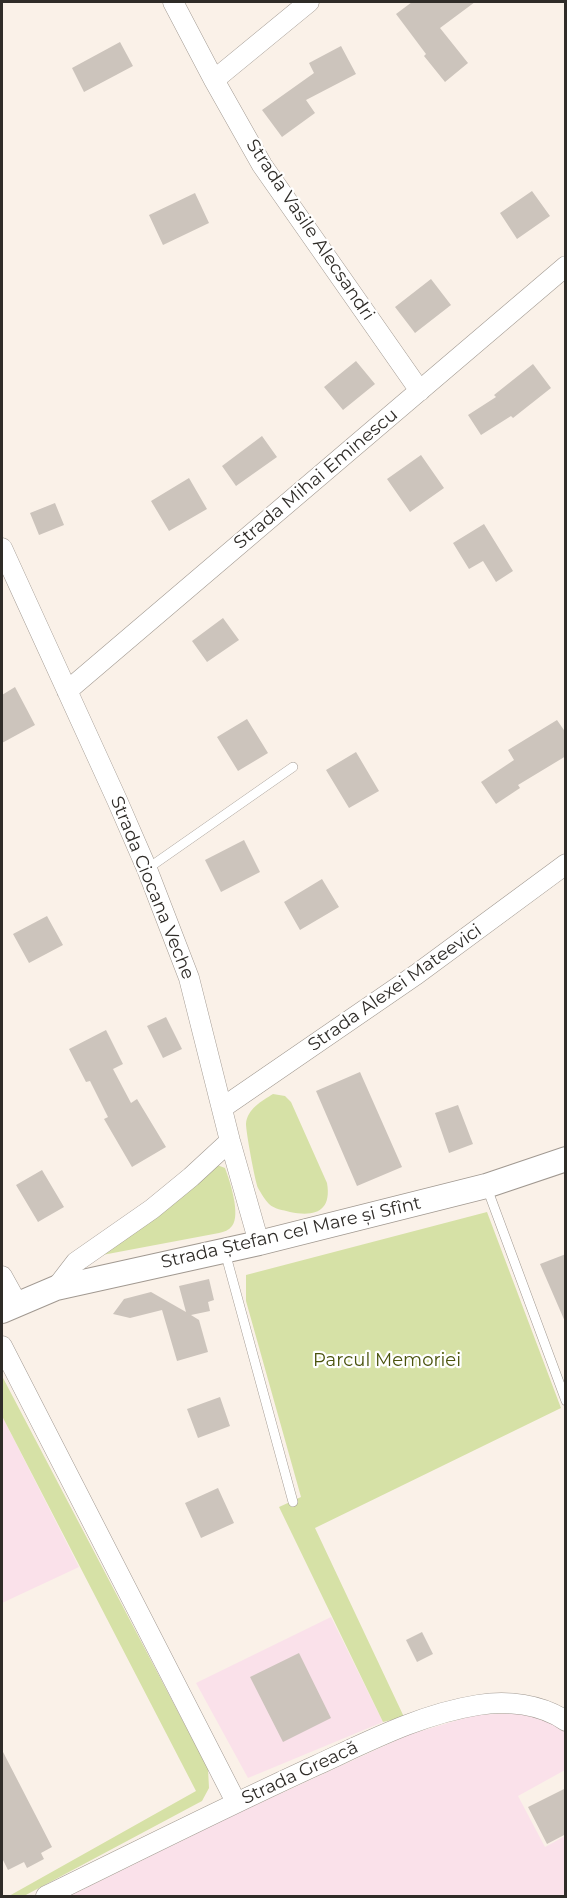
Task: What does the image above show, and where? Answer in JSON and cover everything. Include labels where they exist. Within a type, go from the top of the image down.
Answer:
[{"type":"street","name":"Strada Vasile Alecsandri","points":[[173,2],[262,165],[420,391]]},
{"type":"street","points":[[214,80],[309,2]]},
{"type":"street","name":"Strada Mihai Eminescu","points":[[66,691],[566,266]]},
{"type":"street","name":"Strada Ciocana Veche","points":[[2,548],[147,869],[189,978],[230,1141],[259,1243]]},
{"type":"street","name":"Strada Alexei Mateevici","points":[[222,1108],[417,974],[566,864]]},
{"type":"street","points":[[56,1288],[76,1262],[152,1209],[230,1141]]},
{"type":"street","name":"Strada Ștefan cel Mare și Sfînt","points":[[9,1307],[56,1288],[259,1243],[486,1186],[566,1159]]},
{"type":"street","points":[[2,1276],[9,1307]]},
{"type":"street","points":[[2,1346],[236,1802]]},
{"type":"street","name":"Strada Greacă","points":[[46,1896],[236,1802],[401,1726],[480,1704],[515,1703],[553,1712],[566,1721]]},
{"type":"lane","points":[[147,869],[292,767]]},
{"type":"lane","points":[[486,1186],[566,1401]]},
{"type":"lane","points":[[224,1250],[293,1502]]},
{"type":"shaded area","points":[[2,1416],[79,1567],[2,1603]]},
{"type":"shaded area","points":[[331,1617],[383,1722],[248,1778],[196,1683]]},
{"type":"shaded area","points":[[518,1713],[552,1722],[565,1732],[565,1770],[518,1796],[545,1847],[565,1836],[565,1896],[70,1896],[232,1816],[408,1735],[475,1715]]},
{"type":"green space","points":[[273,1094],[285,1096],[291,1102],[327,1183],[327,1200],[324,1206],[314,1213],[299,1213],[273,1207],[258,1188],[246,1124],[252,1110]]},
{"type":"green space","points":[[217,1165],[225,1168],[234,1198],[234,1221],[229,1229],[219,1233],[97,1256]]},
{"type":"green space","name":"Parcul Memoriei","points":[[487,1212],[561,1408],[315,1528],[404,1717],[383,1722],[279,1507],[301,1497],[246,1301],[246,1275]]},
{"type":"green space","points":[[2,1376],[208,1769],[209,1788],[202,1801],[24,1896],[9,1896],[196,1791],[2,1416]]},
{"type":"building","points":[[412,2],[475,2],[440,28],[468,63],[445,82],[424,56],[426,54],[396,14]]},
{"type":"building","points":[[120,42],[133,66],[84,92],[72,68]]},
{"type":"building","points":[[341,46],[356,74],[306,100],[315,113],[282,137],[262,110],[314,73],[309,63]]},
{"type":"building","points":[[532,191],[550,216],[517,239],[500,213]]},
{"type":"building","points":[[195,193],[209,223],[163,245],[149,215]]},
{"type":"building","points":[[431,279],[451,305],[415,333],[395,307]]},
{"type":"building","points":[[356,361],[375,384],[343,410],[324,387]]},
{"type":"building","points":[[533,364],[551,388],[513,418],[511,416],[481,435],[468,415],[496,397],[494,395]]},
{"type":"building","points":[[262,436],[277,457],[236,486],[222,466]]},
{"type":"building","points":[[421,455],[444,488],[410,512],[387,479]]},
{"type":"building","points":[[189,478],[207,509],[169,531],[151,501]]},
{"type":"building","points":[[55,503],[64,525],[39,535],[30,513]]},
{"type":"building","points":[[484,524],[513,571],[496,582],[483,561],[469,569],[453,543]]},
{"type":"building","points":[[223,618],[239,640],[207,662],[192,641]]},
{"type":"building","points":[[15,687],[35,725],[2,743],[2,695]]},
{"type":"building","points":[[247,719],[268,753],[238,771],[217,737]]},
{"type":"building","points":[[557,720],[566,733],[566,756],[518,785],[520,788],[496,804],[481,782],[514,760],[508,750]]},
{"type":"building","points":[[356,752],[379,791],[349,808],[326,770]]},
{"type":"building","points":[[244,840],[260,872],[221,892],[205,860]]},
{"type":"building","points":[[322,879],[339,907],[300,930],[284,902]]},
{"type":"building","points":[[47,916],[63,945],[29,963],[13,934]]},
{"type":"building","points":[[166,1017],[182,1049],[163,1058],[147,1026]]},
{"type":"building","points":[[106,1030],[123,1064],[113,1069],[131,1103],[137,1099],[166,1147],[132,1167],[104,1119],[108,1117],[90,1081],[86,1082],[69,1049]]},
{"type":"building","points":[[360,1072],[402,1167],[357,1186],[316,1091]]},
{"type":"building","points":[[458,1105],[473,1144],[449,1153],[435,1113]]},
{"type":"building","points":[[42,1170],[64,1207],[38,1222],[16,1185]]},
{"type":"building","points":[[566,1254],[566,1324],[540,1264]]},
{"type":"building","points":[[209,1279],[214,1300],[208,1302],[210,1311],[191,1315],[199,1320],[208,1352],[177,1361],[162,1310],[130,1318],[113,1314],[124,1299],[151,1292],[186,1312],[179,1286]]},
{"type":"building","points":[[220,1397],[230,1426],[198,1438],[187,1409]]},
{"type":"building","points":[[218,1488],[234,1523],[201,1538],[185,1503]]},
{"type":"building","points":[[422,1632],[433,1654],[417,1662],[406,1640]]},
{"type":"building","points":[[299,1653],[331,1718],[283,1742],[250,1677]]},
{"type":"building","points":[[2,1750],[52,1847],[41,1853],[44,1859],[27,1868],[24,1862],[8,1870],[2,1858]]},
{"type":"building","points":[[566,1788],[566,1834],[547,1844],[528,1807]]}]
